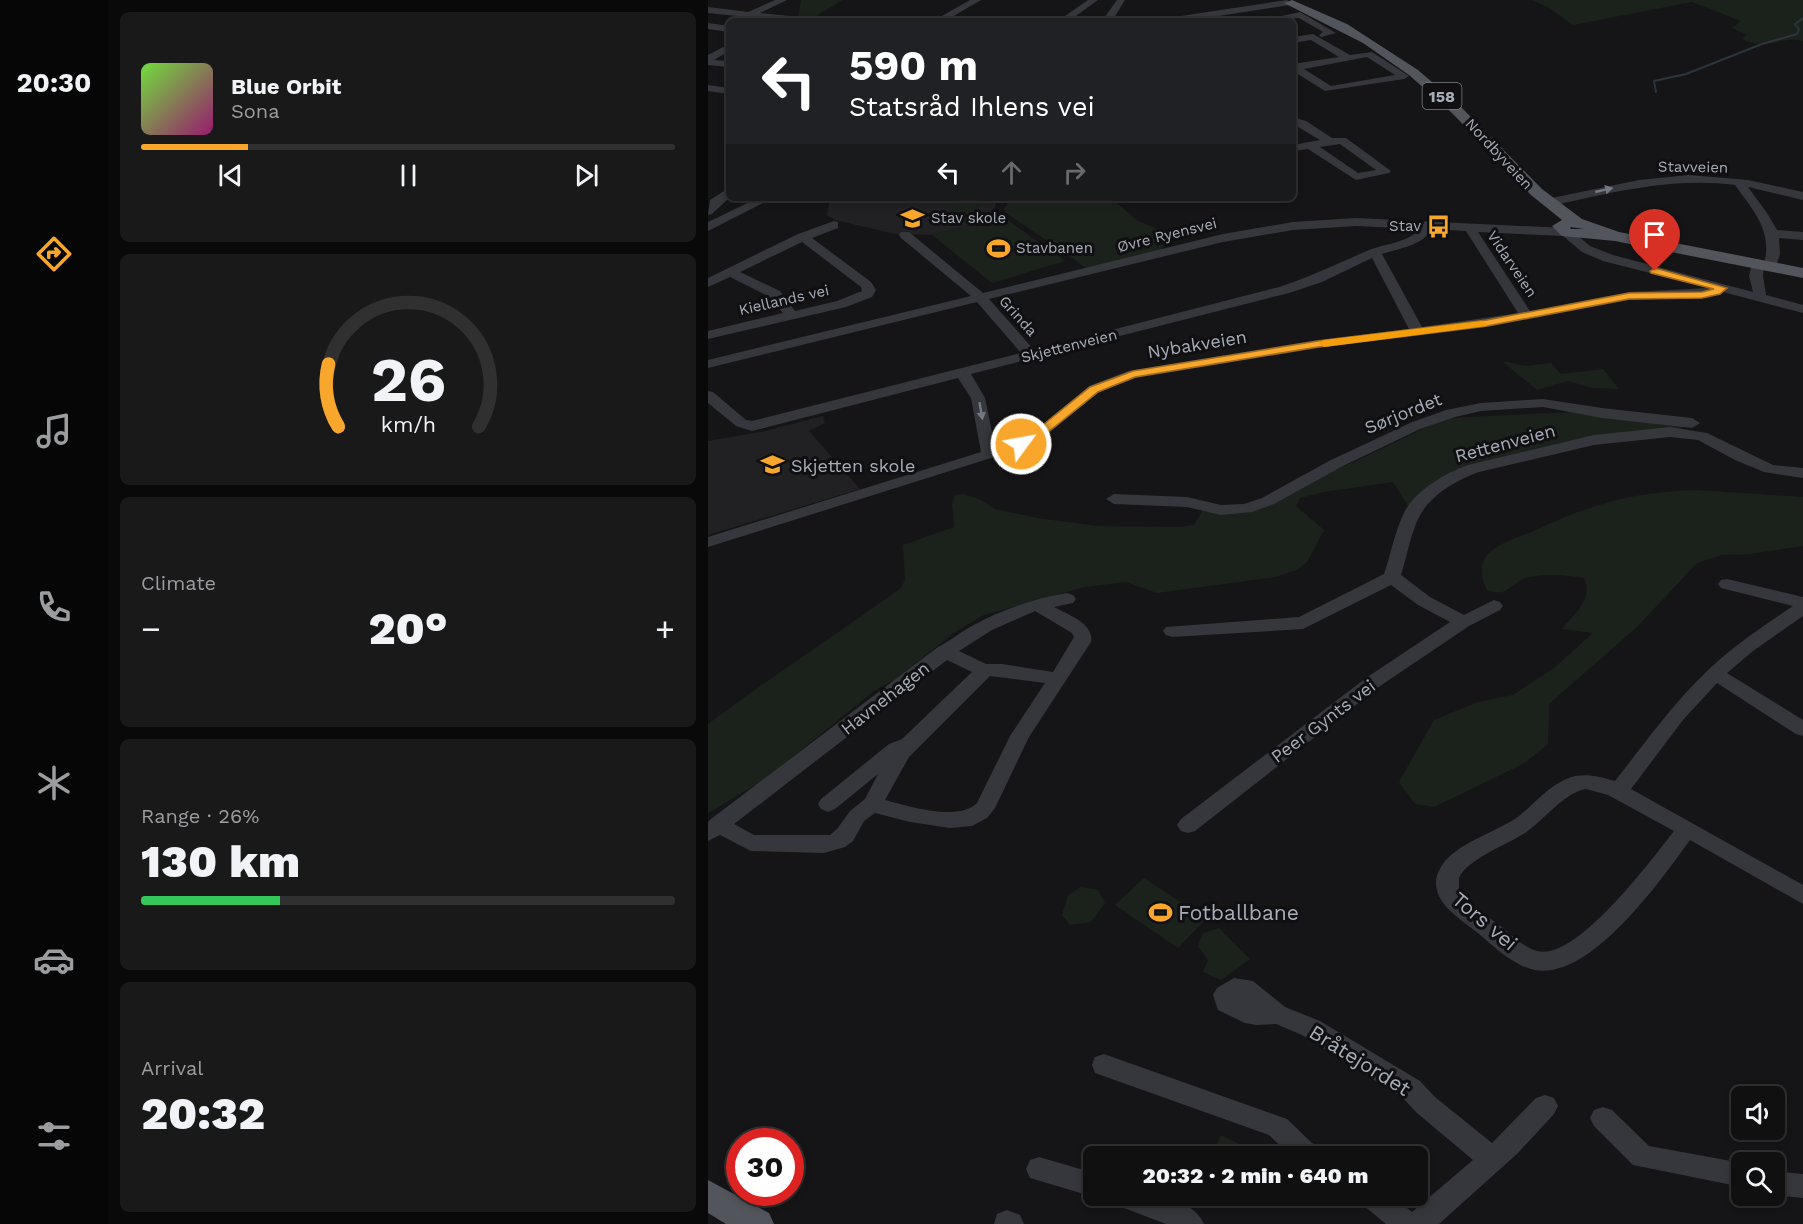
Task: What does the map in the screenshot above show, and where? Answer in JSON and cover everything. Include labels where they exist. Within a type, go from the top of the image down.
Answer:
[{"type":"main road","name":"Nordbyveien","points":[[1295,5],[1390,54],[1439,92],[1573,230]]},
{"type":"main road","points":[[1573,230],[1615,236],[1803,273]]},
{"type":"main road","points":[[708,1195],[757,1224]]},
{"type":"street","points":[[751,10],[765,0]]},
{"type":"street","points":[[751,10],[783,0]]},
{"type":"street","points":[[944,18],[977,0]]},
{"type":"street","points":[[1068,18],[1098,1],[1120,0]]},
{"type":"street","points":[[1109,18],[1120,0]]},
{"type":"street","points":[[1186,18],[1257,6],[1295,5],[1331,33],[1296,40]]},
{"type":"street","name":"Nordbyveien","points":[[1282,18],[1300,15],[1295,5]]},
{"type":"street","points":[[708,10],[751,10],[778,18]]},
{"type":"street","points":[[708,26],[726,29]]},
{"type":"street","points":[[1313,37],[1348,58]]},
{"type":"street","points":[[708,60],[726,49]]},
{"type":"street","points":[[1296,67],[1369,54],[1404,76],[1329,89],[1296,69]]},
{"type":"street","points":[[1373,56],[1390,54]]},
{"type":"street","points":[[708,60],[726,63]]},
{"type":"street","points":[[708,88],[726,90]]},
{"type":"street","points":[[1296,121],[1328,141]]},
{"type":"street","points":[[1296,147],[1328,141],[1345,141],[1385,171],[1356,177],[1310,145]]},
{"type":"street","name":"Stavveien","points":[[1550,206],[1652,181],[1686,179],[1764,187],[1803,196]]},
{"type":"street","points":[[1740,184],[1774,234],[1774,252],[1756,276],[1760,293],[1758,297]]},
{"type":"street","points":[[708,211],[726,194]]},
{"type":"street","points":[[708,227],[761,201]]},
{"type":"street","name":"Øvre Ryensvei","points":[[708,364],[1264,230],[1345,223],[1471,229],[1573,230]]},
{"type":"street","points":[[708,283],[802,237],[834,225]]},
{"type":"street","name":"Skjettenveien","points":[[708,396],[741,423],[752,426],[1284,290],[1317,279],[1376,252],[1419,237],[1424,233],[1426,227]]},
{"type":"street","name":"Vidarveien","points":[[1471,229],[1475,239],[1527,316]]},
{"type":"street","points":[[1573,230],[1608,258],[1803,309]]},
{"type":"street","points":[[1774,234],[1803,236]]},
{"type":"street","name":"Grinda","points":[[905,235],[980,298],[1031,355]]},
{"type":"street","name":"Kiellands vei","points":[[708,335],[857,300],[867,294],[869,290],[866,285],[819,247],[802,237]]},
{"type":"street","points":[[1376,252],[1418,332]]},
{"type":"street","points":[[731,273],[775,294],[791,315]]},
{"type":"street","name":"Nybakveien","points":[[708,542],[1021,444],[1043,431],[1094,389],[1133,374],[1318,344],[1527,316],[1629,296],[1702,295],[1722,288]]},
{"type":"street","points":[[963,373],[978,398],[989,454]]},
{"type":"street","name":"Sørjordet","points":[[1114,499],[1187,502],[1221,510],[1246,509],[1268,501],[1335,464],[1435,418],[1470,409],[1515,404],[1543,403],[1602,413],[1687,422],[1705,428],[1712,435],[1713,440]]},
{"type":"street","name":"Rettenveien","points":[[1392,577],[1413,512],[1426,497],[1462,471],[1616,436],[1670,432],[1691,434],[1713,440],[1741,457],[1770,469],[1803,473]]},
{"type":"street","points":[[1172,631],[1303,623],[1392,577],[1424,601],[1463,622]]},
{"type":"street","points":[[1727,584],[1803,603]]},
{"type":"street","name":"Havnehagen","points":[[713,829],[945,651],[983,626],[1038,605],[1067,599]]},
{"type":"street","points":[[872,804],[910,814],[950,820],[972,818],[985,808],[1020,736],[1083,637],[1074,625],[1038,605]]},
{"type":"street","name":"Peer Gynts vei","points":[[1188,825],[1373,682],[1463,622],[1494,606]]},
{"type":"street","points":[[1618,791],[1671,723],[1714,674],[1742,650],[1803,608]]},
{"type":"street","points":[[945,651],[968,664],[985,670],[1002,670],[1057,679]]},
{"type":"street","name":"Havnehagen","points":[[713,829],[751,843],[824,845],[837,841],[845,835],[857,816],[872,804],[902,752],[985,670]]},
{"type":"street","points":[[1714,674],[1736,685],[1803,729]]},
{"type":"street","name":"Havnehagen","points":[[828,804],[896,749],[909,744]]},
{"type":"street","name":"Tors vei","points":[[1688,828],[1652,875],[1606,927],[1575,952],[1558,959],[1537,961],[1514,947],[1491,932],[1448,891],[1447,881],[1452,867],[1522,825],[1570,786],[1582,782],[1594,783],[1618,791],[1688,828],[1803,895]]},
{"type":"street","name":"Bråtejordet","points":[[1277,1014],[1311,1028],[1411,1089],[1426,1105],[1492,1159]]},
{"type":"street","points":[[1104,1065],[1278,1127],[1298,1146]]},
{"type":"street","points":[[1419,1224],[1509,1145],[1545,1106]]},
{"type":"street","points":[[1603,1118],[1642,1157],[1731,1173]]},
{"type":"street","points":[[1039,1170],[1083,1182]]},
{"type":"street","points":[[1785,1184],[1803,1186]]},
{"type":"street","points":[[1153,1206],[1170,1212],[1190,1224]]},
{"type":"street","points":[[1384,1206],[1406,1224]]},
{"type":"shaded area","points":[[801,0],[843,0],[816,16],[833,18],[798,16]]},
{"type":"shaded area","points":[[1531,0],[1803,0],[1803,41],[1752,43],[1742,39],[1747,35],[1732,28],[1741,21],[1692,2],[1573,25],[1548,7]]},
{"type":"shaded area","name":"Stav skole","points":[[830,201],[997,201],[993,212],[1005,215],[932,235],[895,234],[835,220],[827,215]]},
{"type":"shaded area","points":[[962,201],[987,201],[966,218],[944,214]]},
{"type":"shaded area","points":[[1009,201],[1115,201],[1138,221],[1163,231],[1165,237],[1162,251],[1090,272],[1006,213],[1004,209]]},
{"type":"shaded area","name":"Stavbanen","points":[[1002,216],[1065,261],[992,283],[932,235]]},
{"type":"shaded area","points":[[1502,361],[1525,366],[1551,363],[1561,374],[1603,369],[1619,389],[1592,388],[1568,381],[1537,390]]},
{"type":"shaded area","points":[[1574,412],[1679,424],[1684,428],[1652,431],[1473,473],[1409,507],[1393,482],[1324,492],[1300,498],[1296,506],[1324,530],[1307,562],[1297,570],[1275,577],[1157,593],[1126,582],[1085,587],[984,615],[952,634],[899,677],[874,691],[764,780],[708,813],[708,724],[901,588],[905,580],[903,545],[954,527],[952,502],[955,495],[963,494],[981,500],[995,509],[1037,518],[1098,526],[1180,527],[1194,525],[1202,511],[1249,508],[1354,462],[1437,422],[1451,418]]},
{"type":"shaded area","name":"Skjetten skole","points":[[823,416],[825,423],[809,431],[860,489],[708,535],[708,441],[765,431]]},
{"type":"shaded area","points":[[1696,490],[1803,497],[1803,546],[1750,554],[1721,555],[1697,563],[1637,627],[1549,704],[1548,744],[1523,764],[1434,807],[1415,804],[1399,782],[1434,720],[1478,702],[1513,695],[1554,668],[1593,633],[1562,629],[1585,599],[1584,578],[1555,575],[1533,576],[1504,591],[1494,592],[1487,590],[1482,576],[1482,565],[1486,556],[1503,543],[1594,506],[1653,493]]},
{"type":"shaded area","name":"Fotballbane","points":[[1144,878],[1206,919],[1178,948],[1115,905]]},
{"type":"shaded area","points":[[1081,887],[1098,890],[1105,903],[1091,922],[1070,925],[1062,915],[1068,895]]},
{"type":"shaded area","points":[[1219,928],[1250,959],[1221,980],[1203,972],[1208,960],[1198,946],[1203,933]]},
{"type":"shaded area","points":[[1221,1135],[1243,1146],[1216,1146]]},
{"type":"waterway","points":[[1656,92],[1654,81],[1686,74],[1762,44],[1797,34],[1799,29],[1795,24],[1803,18]]},
{"type":"slow traffic","points":[[1324,343],[1482,324]]},
{"type":"place","name":"Stav skole","points":[[913,218]]},
{"type":"place","name":"Stav","points":[[1439,226]]},
{"type":"place","name":"Stavbanen","points":[[998,248]]},
{"type":"place","name":"Skjetten skole","points":[[773,465]]},
{"type":"place","name":"Fotballbane","points":[[1160,912]]},
{"type":"route","points":[[1021,444],[1043,431],[1094,389],[1133,374],[1318,344],[1487,323],[1629,296],[1702,295],[1711,294],[1722,288],[1655,271]]}]
